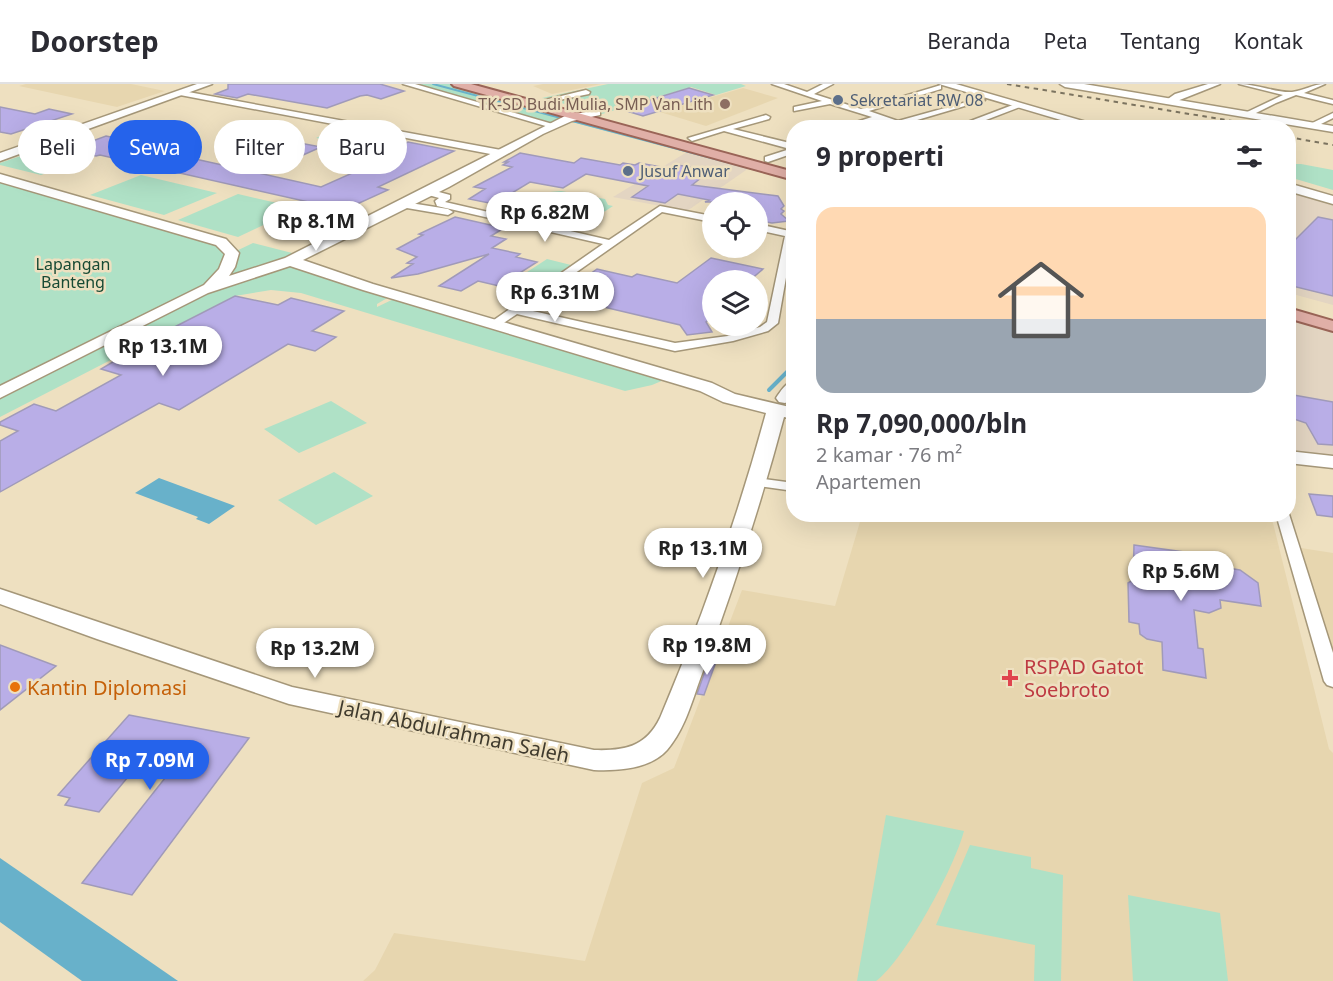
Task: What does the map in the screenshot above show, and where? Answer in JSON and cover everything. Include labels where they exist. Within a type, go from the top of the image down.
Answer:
[{"type":"main road","points":[[458,84],[565,120],[786,174]]},
{"type":"main road","points":[[490,84],[786,164]]},
{"type":"main road","points":[[1296,300],[1333,310]]},
{"type":"main road","points":[[1296,310],[1333,320]]},
{"type":"main road","points":[[1296,316],[1333,326]]},
{"type":"street","points":[[0,151],[196,84]]},
{"type":"street","points":[[0,157],[207,84]]},
{"type":"street","points":[[406,84],[565,120]]},
{"type":"street","points":[[776,84],[890,120]]},
{"type":"street","points":[[808,94],[829,84]]},
{"type":"street","points":[[1168,101],[1216,84]]},
{"type":"street","points":[[1244,84],[1333,102]]},
{"type":"street","points":[[1248,115],[1292,93],[1321,84]]},
{"type":"street","points":[[936,85],[1056,120]]},
{"type":"street","points":[[862,111],[936,85],[1069,120]]},
{"type":"street","points":[[1073,85],[1276,120]]},
{"type":"street","points":[[549,100],[586,92]]},
{"type":"street","points":[[183,93],[501,153]]},
{"type":"street","points":[[910,120],[981,100]]},
{"type":"street","points":[[797,109],[832,101]]},
{"type":"street","points":[[979,120],[1016,107]]},
{"type":"street","points":[[203,290],[290,261],[404,205],[565,120],[596,113]]},
{"type":"street","points":[[1310,126],[1333,115]]},
{"type":"street","points":[[692,138],[766,117]]},
{"type":"street","points":[[872,120],[882,117]]},
{"type":"street","points":[[1296,124],[1333,129]]},
{"type":"street","points":[[724,129],[786,146]]},
{"type":"street","points":[[768,159],[786,151]]},
{"type":"street","points":[[0,178],[221,242],[232,253],[230,266],[220,278],[203,290],[0,393]]},
{"type":"street","points":[[1296,183],[1333,193]]},
{"type":"street","points":[[1296,189],[1333,200]]},
{"type":"street","points":[[428,192],[447,197],[440,201],[440,204],[464,211],[611,243]]},
{"type":"street","points":[[404,205],[444,212],[464,211]]},
{"type":"street","points":[[495,324],[660,209],[702,217]]},
{"type":"street","points":[[768,229],[786,233]]},
{"type":"street","points":[[290,261],[349,281],[706,387],[729,398],[786,402]]},
{"type":"street","points":[[515,310],[675,347],[729,339],[764,329],[772,323],[786,264]]},
{"type":"street","points":[[786,407],[756,482],[786,486]]},
{"type":"street","points":[[1296,458],[1333,462]]},
{"type":"street","points":[[1296,470],[1333,473]]},
{"type":"street","name":"Jalan Abdulrahman Saleh","points":[[0,596],[105,634],[289,695],[594,760],[614,761],[636,757],[658,743],[670,722],[720,594],[756,482]]},
{"type":"street","points":[[1285,522],[1333,681]]},
{"type":"shaded area","points":[[26,84],[131,84],[165,91],[117,107],[19,86]]},
{"type":"shaded area","points":[[601,84],[552,94],[533,86]]},
{"type":"shaded area","name":"TK-SD Budi Mulia, SMP Van Lith","points":[[743,88],[778,98],[706,126],[660,112]]},
{"type":"shaded area","points":[[687,152],[749,168],[714,192],[702,192],[702,201],[687,211],[613,197]]},
{"type":"shaded area","points":[[1296,191],[1333,202],[1333,305],[1296,295]]},
{"type":"shaded area","points":[[1296,315],[1333,326],[1333,462],[1296,457]]},
{"type":"shaded area","name":"RSPAD Gatot Soebroto","points":[[860,522],[1273,522],[1329,749],[1333,753],[1333,981],[363,981],[375,970],[394,933],[585,961],[642,783],[674,768],[742,590],[835,606]]},
{"type":"shaded area","points":[[1301,548],[1333,553],[1333,657]]},
{"type":"green space","points":[[407,84],[458,84],[786,174],[786,178],[565,120],[552,125]]},
{"type":"green space","points":[[608,84],[741,84],[746,86],[716,95],[691,87],[602,114],[542,98]]},
{"type":"green space","points":[[18,157],[18,169],[0,165],[0,163]]},
{"type":"green space","points":[[1296,164],[1333,170],[1333,190],[1296,179]]},
{"type":"green space","points":[[141,175],[217,193],[164,215],[90,195]]},
{"type":"green space","name":"Lapangan Banteng","points":[[0,178],[221,242],[232,253],[253,243],[300,255],[288,260],[394,294],[377,304],[377,307],[400,296],[671,377],[652,385],[625,391],[301,293],[271,290],[235,296],[0,417]]},
{"type":"green space","points":[[561,191],[605,199],[608,205],[613,206],[583,226],[533,223],[519,220],[502,211],[528,194]]},
{"type":"green space","points":[[238,194],[299,208],[238,237],[178,220]]},
{"type":"green space","points":[[547,259],[571,265],[530,293],[504,287]]},
{"type":"green space","points":[[331,401],[367,423],[299,453],[264,429]]},
{"type":"green space","points":[[334,472],[373,496],[316,525],[278,500]]},
{"type":"green space","points":[[886,815],[964,831],[940,889],[901,953],[876,981],[857,981]]},
{"type":"green space","points":[[970,845],[1031,857],[1031,868],[1063,875],[1061,981],[1034,981],[1035,945],[936,925]]},
{"type":"green space","points":[[1128,895],[1220,913],[1228,981],[1133,981]]},
{"type":"water","points":[[159,478],[235,506],[209,524],[196,519],[198,517],[135,493]]},
{"type":"water","points":[[0,858],[178,981],[82,981],[0,922]]},
{"type":"building","points":[[228,84],[380,84],[404,91],[381,99],[367,95],[360,96],[327,108],[248,94],[237,98],[215,94],[228,89]]},
{"type":"building","points":[[689,88],[713,95],[643,116],[620,109]]},
{"type":"building","points":[[0,107],[35,114],[49,109],[72,114],[54,120],[18,120],[18,132],[11,134],[0,132]]},
{"type":"building","points":[[108,136],[108,157],[96,156],[96,140]]},
{"type":"building","points":[[407,142],[454,151],[407,173]]},
{"type":"building","points":[[305,144],[317,146],[317,149],[305,154]]},
{"type":"building","points":[[520,153],[574,163],[581,158],[620,165],[639,163],[673,169],[678,165],[710,171],[692,185],[747,192],[702,192],[702,199],[678,194],[665,203],[632,197],[648,186],[586,174],[563,188],[530,182],[494,204],[469,199],[485,189],[474,187],[512,167],[503,165],[508,162],[504,162]]},
{"type":"building","points":[[202,160],[214,163],[214,174],[263,174],[321,187],[350,174],[405,174],[378,187],[388,190],[344,210],[184,174],[202,174]]},
{"type":"building","points":[[768,195],[778,196],[784,206],[781,214],[786,218],[786,221],[768,222]]},
{"type":"building","points":[[455,217],[504,228],[491,236],[506,239],[492,248],[520,254],[516,257],[537,262],[499,286],[478,281],[461,291],[439,286],[489,254],[418,274],[391,278],[413,264],[407,263],[417,257],[397,249],[423,235],[419,234]]},
{"type":"building","points":[[1318,217],[1333,220],[1333,296],[1296,287],[1296,239]]},
{"type":"building","points":[[711,258],[763,269],[702,270],[702,333],[687,335],[680,325],[595,305],[600,302],[564,293],[597,269],[632,277],[637,274],[677,283]]},
{"type":"building","points":[[235,296],[278,305],[291,298],[344,311],[312,331],[336,337],[315,351],[288,344],[179,410],[159,403],[0,492],[0,441],[18,431],[0,425],[0,422],[34,404],[56,411],[121,375],[101,369],[153,338]]},
{"type":"building","points":[[1296,395],[1333,402],[1333,445],[1318,444],[1306,423],[1296,420]]},
{"type":"building","points":[[1309,494],[1333,496],[1333,517],[1317,515]]},
{"type":"building","points":[[1134,545],[1184,552],[1185,561],[1240,570],[1258,583],[1261,606],[1220,600],[1221,608],[1209,613],[1194,610],[1198,648],[1203,649],[1206,678],[1163,670],[1162,642],[1147,639],[1140,634],[1139,624],[1129,622],[1128,583],[1133,580]]},
{"type":"building","name":"Kantin Diplomasi","points":[[0,645],[56,666],[0,710]]},
{"type":"building","points":[[710,657],[717,659],[704,695],[697,694]]},
{"type":"building","points":[[129,715],[249,738],[132,895],[82,883],[169,773],[137,766],[99,812],[65,805],[70,798],[58,795]]},
{"type":"waterway","points":[[433,84],[764,172]]},
{"type":"waterway","points":[[769,390],[786,373]]},
{"type":"railway","points":[[1007,84],[1226,120]]},
{"type":"railway","points":[[1296,138],[1333,145]]},
{"type":"place","name":"Sekretariat RW 08","points":[[838,100]]},
{"type":"place","name":"TK-SD Budi Mulia, SMP Van Lith","points":[[725,104]]},
{"type":"place","name":"Jusuf Anwar","points":[[628,171]]},
{"type":"place","name":"RSPAD Gatot Soebroto","points":[[1010,678]]},
{"type":"place","name":"Kantin Diplomasi","points":[[15,687]]}]
